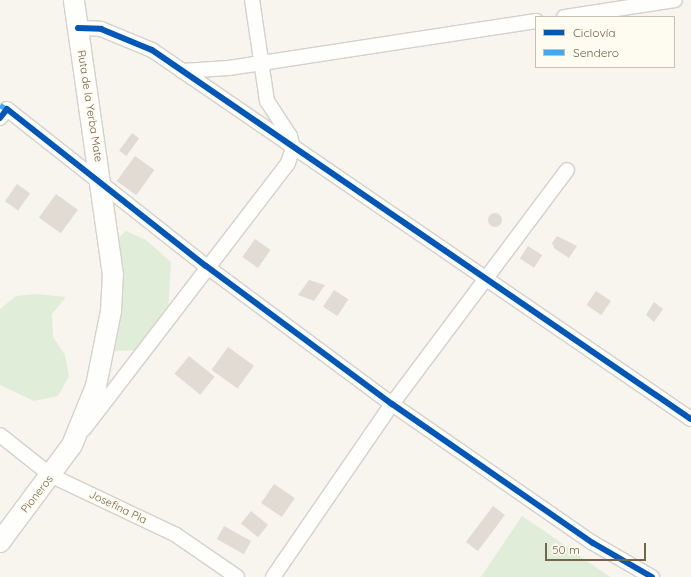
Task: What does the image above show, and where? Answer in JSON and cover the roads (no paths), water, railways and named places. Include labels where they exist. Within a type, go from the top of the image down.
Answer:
[{"type":"main road","name":"Ruta de la Yerba Mate","points":[[72,445],[96,386],[111,311],[113,274],[101,181],[74,0]]},
{"type":"main road","name":"Pioneros","points":[[0,542],[52,476],[72,445]]},
{"type":"street","points":[[72,445],[206,266],[288,163],[293,148],[290,136],[267,102],[252,0]]},
{"type":"street","points":[[568,16],[615,5],[675,0]]},
{"type":"street","points":[[182,71],[261,63],[535,21]]},
{"type":"street","points":[[78,28],[100,29],[130,38],[182,71],[691,419]]},
{"type":"street","points":[[0,118],[7,110],[101,181],[206,266],[392,404],[594,543],[652,577]]},
{"type":"street","points":[[273,577],[392,404],[567,170]]},
{"type":"street","name":"Josefina Pla","points":[[0,435],[52,476],[176,535],[237,577]]}]
